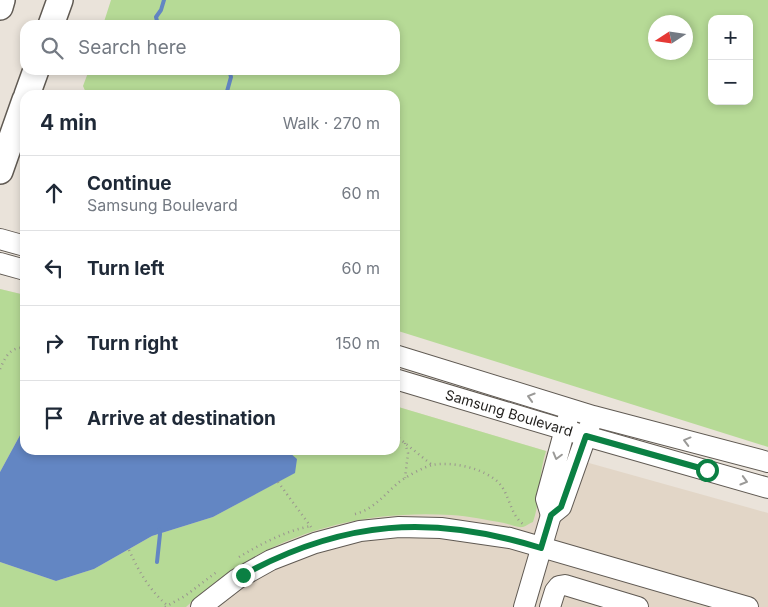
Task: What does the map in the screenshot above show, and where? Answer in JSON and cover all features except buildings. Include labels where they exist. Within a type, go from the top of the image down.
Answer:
[{"type":"main road","points":[[0,7],[2,0]]},
{"type":"main road","points":[[54,20],[60,0]]},
{"type":"main road","points":[[29,90],[34,75]]},
{"type":"main road","points":[[0,171],[20,114]]},
{"type":"street","points":[[0,239],[20,245]]},
{"type":"street","points":[[0,263],[20,269]]},
{"type":"street","name":"Samsung Boulevard","points":[[400,357],[593,416],[768,462]]},
{"type":"street","name":"Samsung Boulevard","points":[[400,381],[564,430],[768,488]]},
{"type":"street","points":[[524,607],[551,515],[546,499],[571,409]]},
{"type":"street","points":[[551,515],[561,507],[593,416]]},
{"type":"street","points":[[201,607],[236,578],[272,560],[315,543],[360,531],[398,527],[441,528],[510,538],[748,607]]},
{"type":"street","points":[[550,607],[555,591],[559,586],[565,585],[638,607]]},
{"type":"path","points":[[0,368],[8,353],[20,347]]},
{"type":"path","points":[[400,438],[432,465]]},
{"type":"path","points":[[405,442],[408,453],[405,478]]},
{"type":"path","points":[[278,482],[315,532]]},
{"type":"path","points":[[129,550],[138,570],[150,588],[169,607]]},
{"type":"shaded area","points":[[0,289],[20,294],[20,455],[400,455],[400,407],[546,451],[768,513],[768,607],[0,607]]},
{"type":"green space","points":[[111,0],[768,0],[768,447],[400,332],[400,90],[85,90],[83,86],[87,75],[400,75],[400,20],[105,20]]},
{"type":"green space","points":[[0,289],[20,294],[20,435],[0,472]]},
{"type":"green space","points":[[400,407],[546,451],[536,513],[533,522],[524,527],[451,515],[414,514],[378,517],[343,523],[309,533],[276,546],[244,563],[214,583],[186,607],[0,607],[0,562],[56,581],[94,569],[152,536],[213,517],[294,473],[290,455],[400,455]]},
{"type":"water","points":[[20,435],[20,455],[292,455],[297,459],[295,473],[213,517],[152,536],[94,569],[56,581],[0,562],[0,472]]},
{"type":"waterway","points":[[157,20],[156,17],[161,10],[164,0]]},
{"type":"waterway","points":[[227,90],[230,75]]},
{"type":"waterway","points":[[157,562],[159,529]]},
{"type":"route","points":[[243,575],[272,560],[315,543],[360,531],[398,527],[441,528],[479,532],[510,538],[541,548],[551,515],[561,507],[586,436],[707,470]]}]
